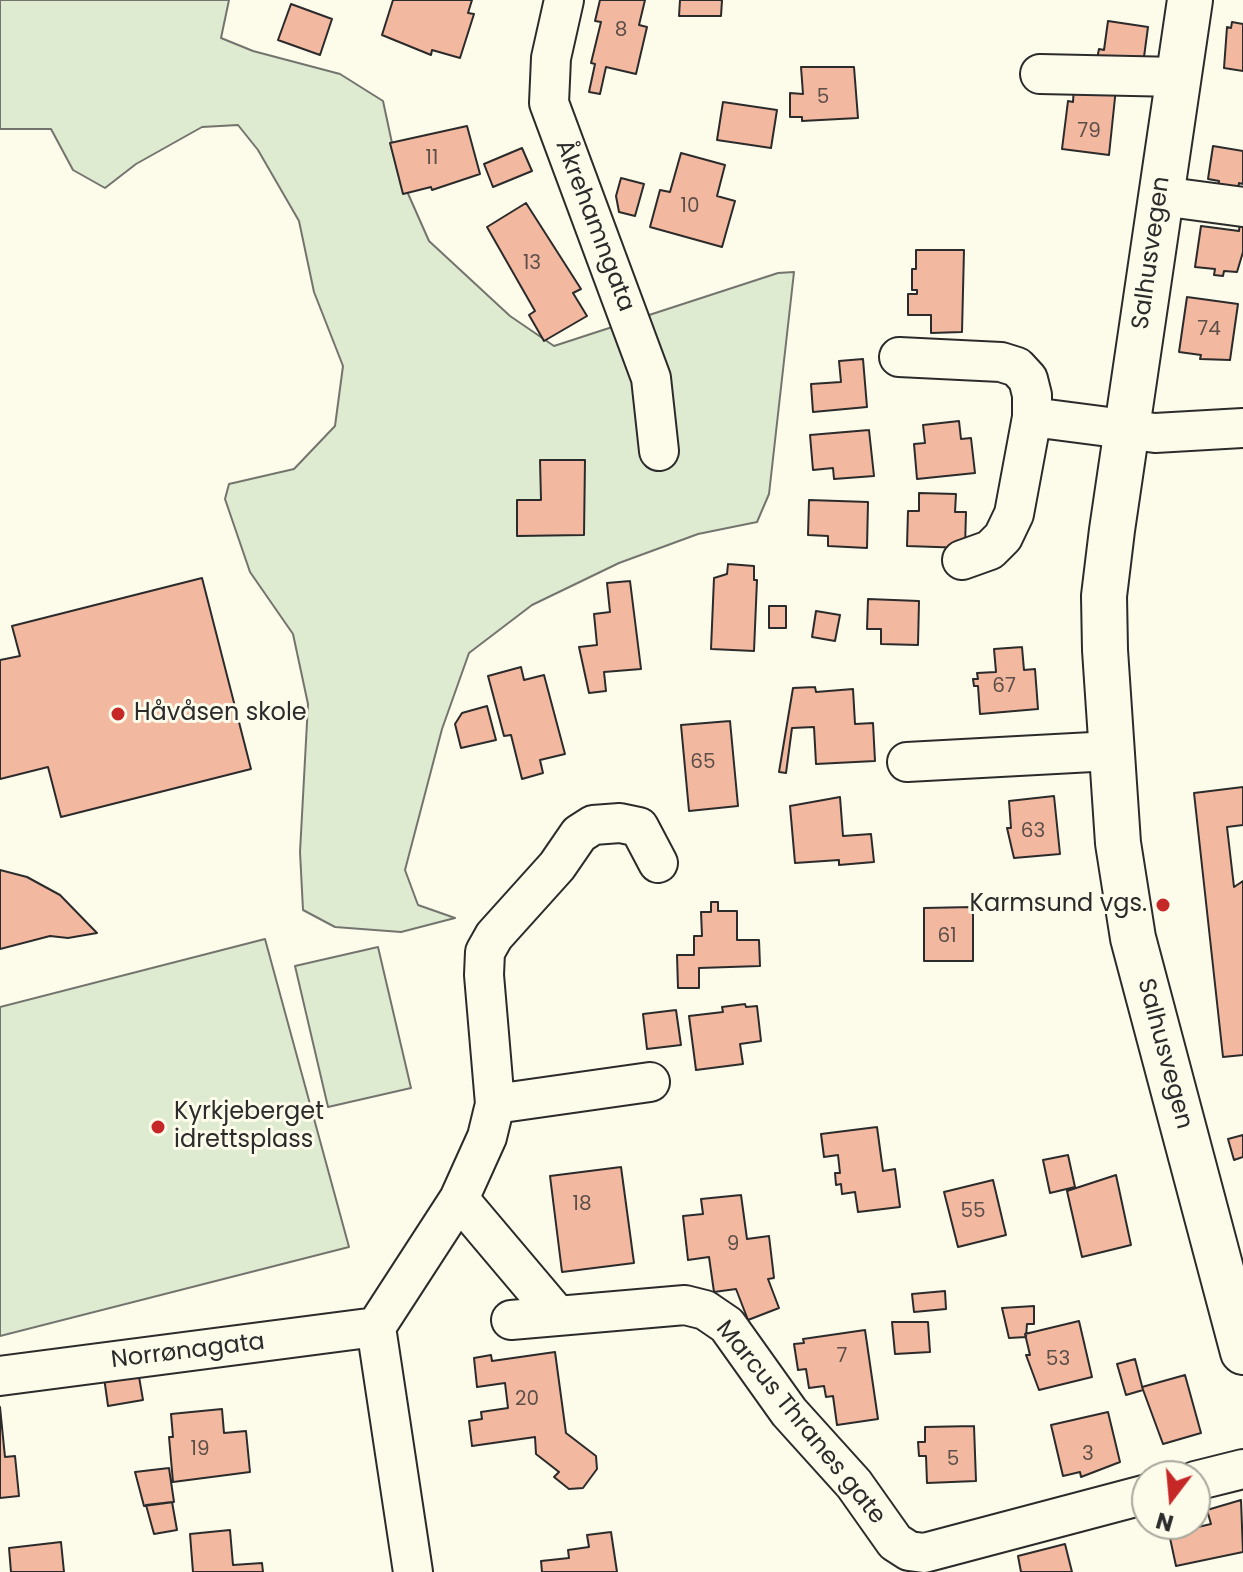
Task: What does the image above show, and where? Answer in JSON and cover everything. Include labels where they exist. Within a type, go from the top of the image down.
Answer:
[{"type":"main road","name":"Salhusvegen","points":[[1190,0],[1104,596],[1118,843],[1133,938],[1243,1352]]},
{"type":"street","name":"Åkrehamngata","points":[[564,0],[551,58],[549,103],[651,378],[659,451]]},
{"type":"street","points":[[1040,74],[1178,77]]},
{"type":"street","points":[[1161,196],[1243,207]]},
{"type":"street","points":[[899,357],[1001,362],[1017,367],[1028,379],[1032,417],[1020,490],[1008,525],[990,550],[962,560]]},
{"type":"street","points":[[1032,417],[1180,435],[1243,428]]},
{"type":"street","points":[[907,762],[1111,751]]},
{"type":"street","points":[[413,1572],[376,1327],[459,1199],[487,1137],[495,1104],[484,975],[485,952],[494,936],[557,866],[579,834],[593,825],[620,823],[639,827],[658,863]]},
{"type":"street","points":[[495,1104],[650,1082]]},
{"type":"street","points":[[459,1199],[557,1315]]},
{"type":"street","name":"Marcus Thranes gate","points":[[557,1315],[685,1305],[705,1310],[727,1325],[789,1412],[854,1484],[895,1542],[902,1562],[924,1553],[1131,1498]]},
{"type":"street","points":[[511,1320],[557,1315]]},
{"type":"street","name":"Norrønagata","points":[[0,1376],[376,1327]]},
{"type":"street","points":[[1211,1477],[1243,1469]]},
{"type":"green space","points":[[0,0],[229,0],[221,38],[253,51],[340,74],[383,101],[398,171],[429,241],[510,316],[554,346],[778,273],[794,272],[769,494],[757,522],[698,534],[619,563],[532,605],[469,653],[442,729],[405,870],[418,905],[455,918],[401,932],[335,927],[303,910],[300,852],[308,704],[293,634],[250,572],[225,499],[229,484],[294,469],[335,426],[343,366],[314,292],[299,221],[258,150],[238,125],[202,127],[136,164],[105,188],[73,170],[51,129],[0,129]]},
{"type":"green space","name":"Kyrkjeberget idrettsplass","points":[[265,939],[349,1247],[0,1336],[0,1007]]},
{"type":"green space","points":[[378,947],[411,1088],[328,1107],[295,966]]},
{"type":"building","points":[[393,0],[472,0],[468,13],[474,14],[460,58],[432,50],[431,55],[382,35]]},
{"type":"building","points":[[600,0],[645,0],[639,25],[647,27],[636,74],[606,67],[600,94],[589,92],[595,64],[591,63],[601,22],[595,21]]},
{"type":"building","points":[[680,0],[722,0],[721,16],[679,16]]},
{"type":"building","points":[[291,4],[332,19],[320,55],[278,40]]},
{"type":"building","points":[[1108,21],[1148,27],[1142,72],[1097,59],[1099,49],[1104,50]]},
{"type":"building","points":[[1232,22],[1243,24],[1243,71],[1224,68],[1227,27],[1231,28]]},
{"type":"building","points":[[801,67],[854,67],[858,118],[802,121],[802,117],[790,117],[790,93],[803,94]]},
{"type":"building","points":[[1074,86],[1116,88],[1109,155],[1062,149],[1068,101],[1073,102]]},
{"type":"building","points":[[723,102],[777,110],[771,148],[717,140]]},
{"type":"building","points":[[467,126],[480,174],[432,190],[431,187],[403,194],[390,143]]},
{"type":"building","points":[[1213,146],[1243,151],[1243,184],[1239,183],[1238,189],[1218,187],[1219,181],[1208,179]]},
{"type":"building","points":[[522,148],[532,171],[493,187],[484,164]]},
{"type":"building","points":[[681,153],[725,165],[717,196],[735,201],[722,247],[650,227],[660,190],[670,192]]},
{"type":"building","points":[[621,178],[644,184],[635,216],[619,212],[616,196]]},
{"type":"building","points":[[526,203],[581,289],[573,293],[587,316],[544,341],[529,315],[535,311],[487,227]]},
{"type":"building","points":[[1240,222],[1243,223],[1243,252],[1237,272],[1224,271],[1223,276],[1214,275],[1215,269],[1195,267],[1201,226],[1239,231]]},
{"type":"building","points":[[916,250],[964,250],[962,332],[931,333],[931,315],[908,315],[908,294],[917,294],[917,290],[912,290]]},
{"type":"building","points":[[1187,297],[1238,304],[1230,360],[1200,359],[1201,355],[1179,352]]},
{"type":"building","points":[[863,359],[867,407],[813,412],[811,384],[841,382],[839,361]]},
{"type":"building","points":[[959,421],[961,439],[971,438],[975,473],[917,479],[914,444],[925,443],[923,425]]},
{"type":"building","points":[[869,430],[874,476],[834,479],[833,468],[813,470],[810,435]]},
{"type":"building","points":[[540,460],[585,460],[584,535],[517,536],[517,500],[541,500]]},
{"type":"building","points":[[919,493],[956,494],[955,512],[966,512],[965,548],[907,546],[908,511],[919,511]]},
{"type":"building","points":[[809,500],[868,502],[867,548],[828,546],[828,536],[808,535]]},
{"type":"building","points":[[728,564],[754,566],[754,580],[757,580],[754,651],[711,649],[714,578],[727,574]]},
{"type":"building","name":"Håvåsen skole","points":[[202,578],[251,769],[61,817],[48,767],[0,779],[0,660],[20,656],[12,626]]},
{"type":"building","points":[[630,581],[641,669],[604,672],[606,691],[589,693],[579,647],[597,645],[594,614],[610,612],[607,583]]},
{"type":"building","points":[[868,599],[919,601],[918,645],[881,644],[881,629],[867,629]]},
{"type":"building","points":[[769,606],[786,606],[786,628],[769,628]]},
{"type":"building","points":[[816,611],[840,615],[835,641],[812,637]]},
{"type":"building","points":[[1022,647],[1024,670],[1035,669],[1038,709],[980,714],[978,686],[974,686],[973,679],[978,679],[977,673],[996,672],[994,649]]},
{"type":"building","points":[[521,667],[524,680],[544,675],[565,754],[540,760],[543,773],[522,779],[511,735],[504,736],[488,676]]},
{"type":"building","points":[[815,687],[816,692],[853,689],[855,724],[873,723],[875,761],[816,764],[814,727],[792,728],[786,773],[779,772],[793,688]]},
{"type":"building","points":[[487,706],[496,740],[461,748],[455,724],[462,713]]},
{"type":"building","points":[[730,721],[738,806],[689,811],[681,725]]},
{"type":"building","points":[[1243,787],[1243,825],[1227,827],[1234,887],[1243,881],[1243,1055],[1223,1057],[1194,793]]},
{"type":"building","points":[[1054,796],[1060,854],[1014,858],[1007,828],[1011,828],[1009,801]]},
{"type":"building","points":[[840,797],[843,836],[871,834],[874,862],[839,865],[839,860],[795,863],[790,806]]},
{"type":"building","points":[[0,870],[27,877],[60,895],[97,933],[68,938],[50,936],[0,949]]},
{"type":"building","points":[[711,902],[718,902],[718,911],[737,911],[737,940],[759,940],[760,966],[699,968],[699,988],[678,988],[677,955],[694,955],[694,936],[702,936],[701,912],[711,912]]},
{"type":"building","points":[[973,907],[973,961],[924,961],[924,908]]},
{"type":"building","points":[[745,1004],[746,1007],[757,1006],[761,1041],[740,1044],[743,1064],[696,1070],[689,1016],[723,1012],[722,1007]]},
{"type":"building","points":[[676,1010],[681,1045],[647,1049],[643,1014]]},
{"type":"building","points":[[877,1127],[883,1171],[895,1169],[900,1207],[858,1212],[855,1192],[842,1194],[841,1184],[836,1185],[835,1173],[840,1173],[838,1155],[824,1157],[821,1134]]},
{"type":"building","points":[[1243,1135],[1243,1157],[1234,1160],[1228,1139]]},
{"type":"building","points":[[1068,1155],[1075,1187],[1050,1193],[1043,1160]]},
{"type":"building","points":[[621,1167],[634,1263],[562,1272],[550,1176]]},
{"type":"building","points":[[1116,1175],[1131,1245],[1082,1257],[1067,1191]]},
{"type":"building","points":[[993,1180],[1006,1235],[958,1247],[944,1192]]},
{"type":"building","points":[[741,1195],[747,1239],[769,1236],[774,1278],[768,1279],[779,1308],[748,1320],[736,1289],[714,1292],[709,1257],[688,1260],[683,1216],[703,1214],[701,1199]]},
{"type":"building","points":[[945,1291],[946,1309],[914,1312],[912,1294]]},
{"type":"building","points":[[1034,1306],[1034,1324],[1027,1324],[1026,1337],[1009,1338],[1002,1308]]},
{"type":"building","points":[[1079,1321],[1092,1377],[1039,1390],[1026,1355],[1030,1355],[1025,1334]]},
{"type":"building","points":[[892,1322],[928,1322],[930,1352],[895,1354]]},
{"type":"building","points":[[865,1330],[878,1419],[837,1425],[833,1396],[826,1397],[824,1386],[809,1388],[806,1369],[798,1370],[794,1344],[804,1343],[803,1339]]},
{"type":"building","points":[[555,1352],[566,1433],[596,1456],[597,1469],[583,1488],[569,1489],[554,1477],[559,1472],[536,1454],[535,1437],[472,1446],[469,1421],[482,1419],[481,1412],[508,1408],[505,1383],[477,1387],[474,1358],[491,1355],[492,1361]]},
{"type":"building","points":[[1135,1359],[1143,1390],[1126,1395],[1117,1364]]},
{"type":"building","points":[[137,1365],[143,1400],[108,1406],[103,1370]]},
{"type":"building","points":[[1185,1375],[1201,1433],[1163,1444],[1142,1387]]},
{"type":"building","points":[[0,1407],[5,1457],[15,1456],[19,1496],[0,1498]]},
{"type":"building","points":[[222,1409],[224,1433],[246,1431],[250,1472],[173,1482],[169,1437],[173,1437],[171,1414]]},
{"type":"building","points":[[1108,1412],[1120,1462],[1081,1477],[1080,1472],[1063,1476],[1051,1425]]},
{"type":"building","points":[[974,1426],[976,1481],[927,1483],[926,1456],[919,1456],[918,1442],[925,1442],[925,1427]]},
{"type":"building","points":[[169,1468],[174,1502],[144,1506],[135,1472]]},
{"type":"building","points":[[1241,1500],[1243,1552],[1176,1566],[1170,1540],[1211,1540],[1211,1509]]},
{"type":"building","points":[[172,1502],[177,1530],[154,1534],[146,1505]]},
{"type":"building","points":[[230,1530],[233,1565],[262,1563],[263,1572],[193,1572],[190,1534]]},
{"type":"building","points":[[611,1532],[617,1572],[542,1572],[541,1561],[569,1558],[568,1550],[589,1547],[587,1535]]},
{"type":"building","points":[[61,1542],[64,1572],[11,1572],[9,1548]]},
{"type":"building","points":[[1065,1544],[1072,1572],[1021,1572],[1018,1556]]},
{"type":"place","name":"Håvåsen skole","points":[[118,714]]},
{"type":"place","name":"Karmsund vgs.","points":[[1163,905]]},
{"type":"place","name":"Kyrkjeberget idrettsplass","points":[[158,1127]]}]
